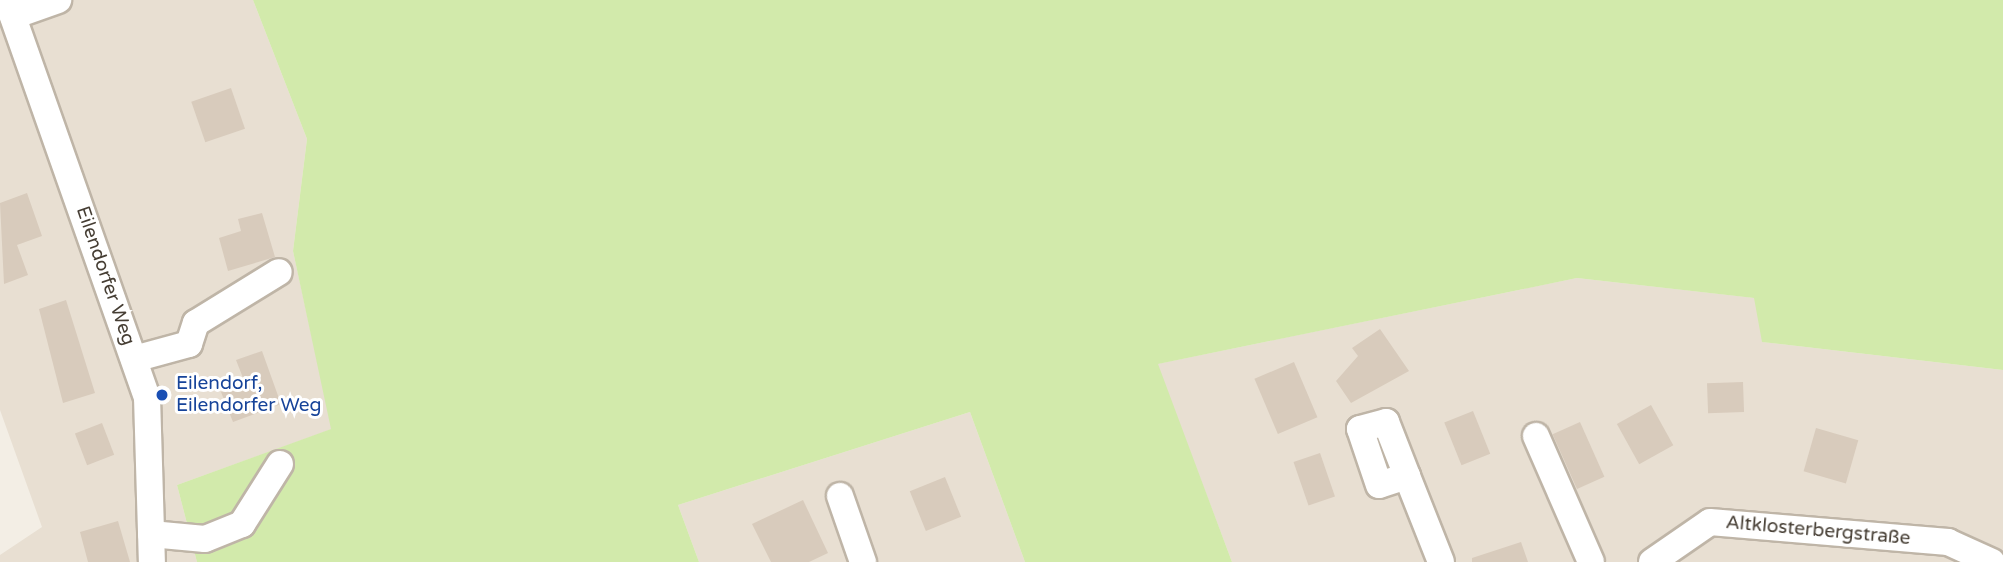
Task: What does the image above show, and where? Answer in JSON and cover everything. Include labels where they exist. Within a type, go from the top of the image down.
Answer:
[{"type":"street","points":[[10,8],[58,0]]},
{"type":"street","name":"Eilendorfer Weg","points":[[10,8],[134,359],[151,419],[152,562]]},
{"type":"street","points":[[134,359],[189,344],[196,323],[279,272]]},
{"type":"street","points":[[1536,436],[1591,562]]},
{"type":"street","points":[[151,534],[205,539],[242,524],[281,464]]},
{"type":"street","points":[[1407,476],[1441,562]]},
{"type":"street","points":[[840,496],[863,562]]},
{"type":"street","name":"Altklosterbergstraße","points":[[1652,562],[1710,522],[1948,542],[1992,562]]},
{"type":"shaded area","points":[[0,0],[253,0],[307,139],[293,251],[332,429],[177,485],[197,562],[0,562],[0,555],[42,527],[0,410]]},
{"type":"shaded area","points":[[1577,278],[1755,298],[1763,342],[2003,370],[2003,562],[1232,562],[1157,364]]},
{"type":"shaded area","points":[[970,412],[1025,562],[699,562],[678,505]]},
{"type":"green space","points":[[253,0],[2003,0],[2003,370],[1762,342],[1754,298],[1577,278],[1158,364],[1232,562],[1025,562],[970,412],[678,505],[699,562],[197,562],[177,485],[331,429],[293,251],[307,139]]},
{"type":"building","points":[[231,88],[245,129],[205,142],[191,102]]},
{"type":"building","points":[[27,193],[42,236],[17,245],[28,275],[4,284],[0,203]]},
{"type":"building","points":[[262,213],[275,257],[228,271],[219,238],[241,231],[238,219]]},
{"type":"building","points":[[66,300],[95,393],[63,403],[39,309]]},
{"type":"building","points":[[1380,329],[1409,371],[1351,403],[1336,381],[1358,356],[1352,348]]},
{"type":"building","points":[[262,351],[281,404],[233,422],[221,392],[245,383],[236,360]]},
{"type":"building","points":[[1294,362],[1317,417],[1278,434],[1254,379]]},
{"type":"building","points":[[1743,382],[1744,412],[1708,413],[1707,383]]},
{"type":"building","points":[[1651,405],[1673,445],[1639,464],[1617,424]]},
{"type":"building","points":[[1473,411],[1490,454],[1461,465],[1444,423]]},
{"type":"building","points":[[1580,422],[1604,477],[1577,489],[1553,434]]},
{"type":"building","points":[[102,423],[114,455],[87,465],[75,433]]},
{"type":"building","points":[[1816,428],[1858,440],[1846,483],[1804,471]]},
{"type":"building","points":[[1320,453],[1335,496],[1309,506],[1294,462]]},
{"type":"building","points":[[945,477],[961,517],[926,531],[910,491]]},
{"type":"building","points":[[803,500],[828,553],[809,562],[771,562],[752,524]]},
{"type":"building","points":[[118,521],[130,562],[88,562],[80,532]]},
{"type":"building","points":[[1521,542],[1528,562],[1472,562],[1472,558]]},
{"type":"place","name":"Eilendorf, Eilendorfer Weg","points":[[162,395]]}]
